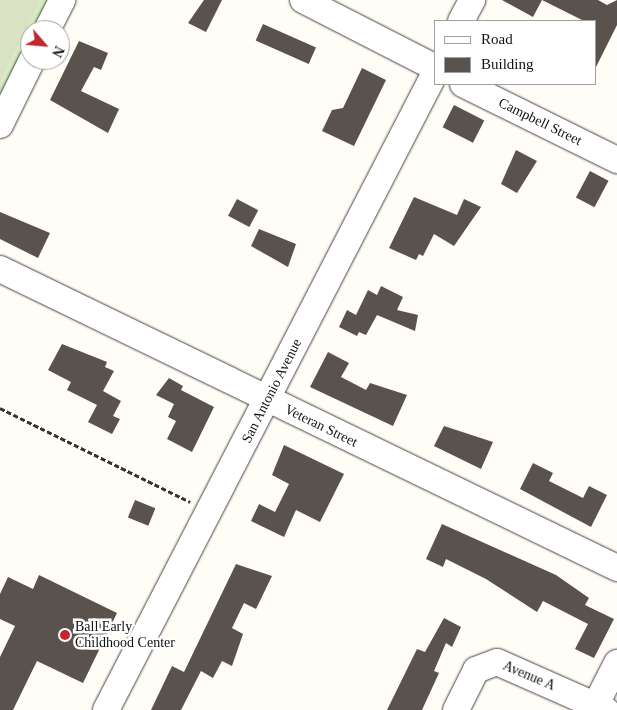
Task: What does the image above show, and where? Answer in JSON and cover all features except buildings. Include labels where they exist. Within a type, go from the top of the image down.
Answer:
[{"type":"street","points":[[52,20],[62,0]]},
{"type":"street","points":[[303,0],[434,68]]},
{"type":"street","points":[[462,20],[472,0]]},
{"type":"street","points":[[0,125],[27,70]]},
{"type":"street","name":"San Antonio Avenue","points":[[106,710],[434,73]]},
{"type":"street","name":"Campbell Street","points":[[465,85],[617,160]]},
{"type":"street","name":"Veteran Street","points":[[0,269],[617,568]]},
{"type":"street","name":"Avenue A","points":[[456,710],[476,670],[497,662],[598,708]]},
{"type":"street","points":[[598,708],[617,663]]},
{"type":"path","points":[[0,408],[209,512]]},
{"type":"green space","points":[[0,0],[41,0],[31,20],[20,20],[20,43],[0,83]]},
{"type":"green space","points":[[41,0],[50,0],[40,20],[31,20]]},
{"type":"green space","points":[[20,43],[20,60],[0,100],[0,83]]},
{"type":"place","name":"Ball Early Childhood Center","points":[[65,635]]}]
